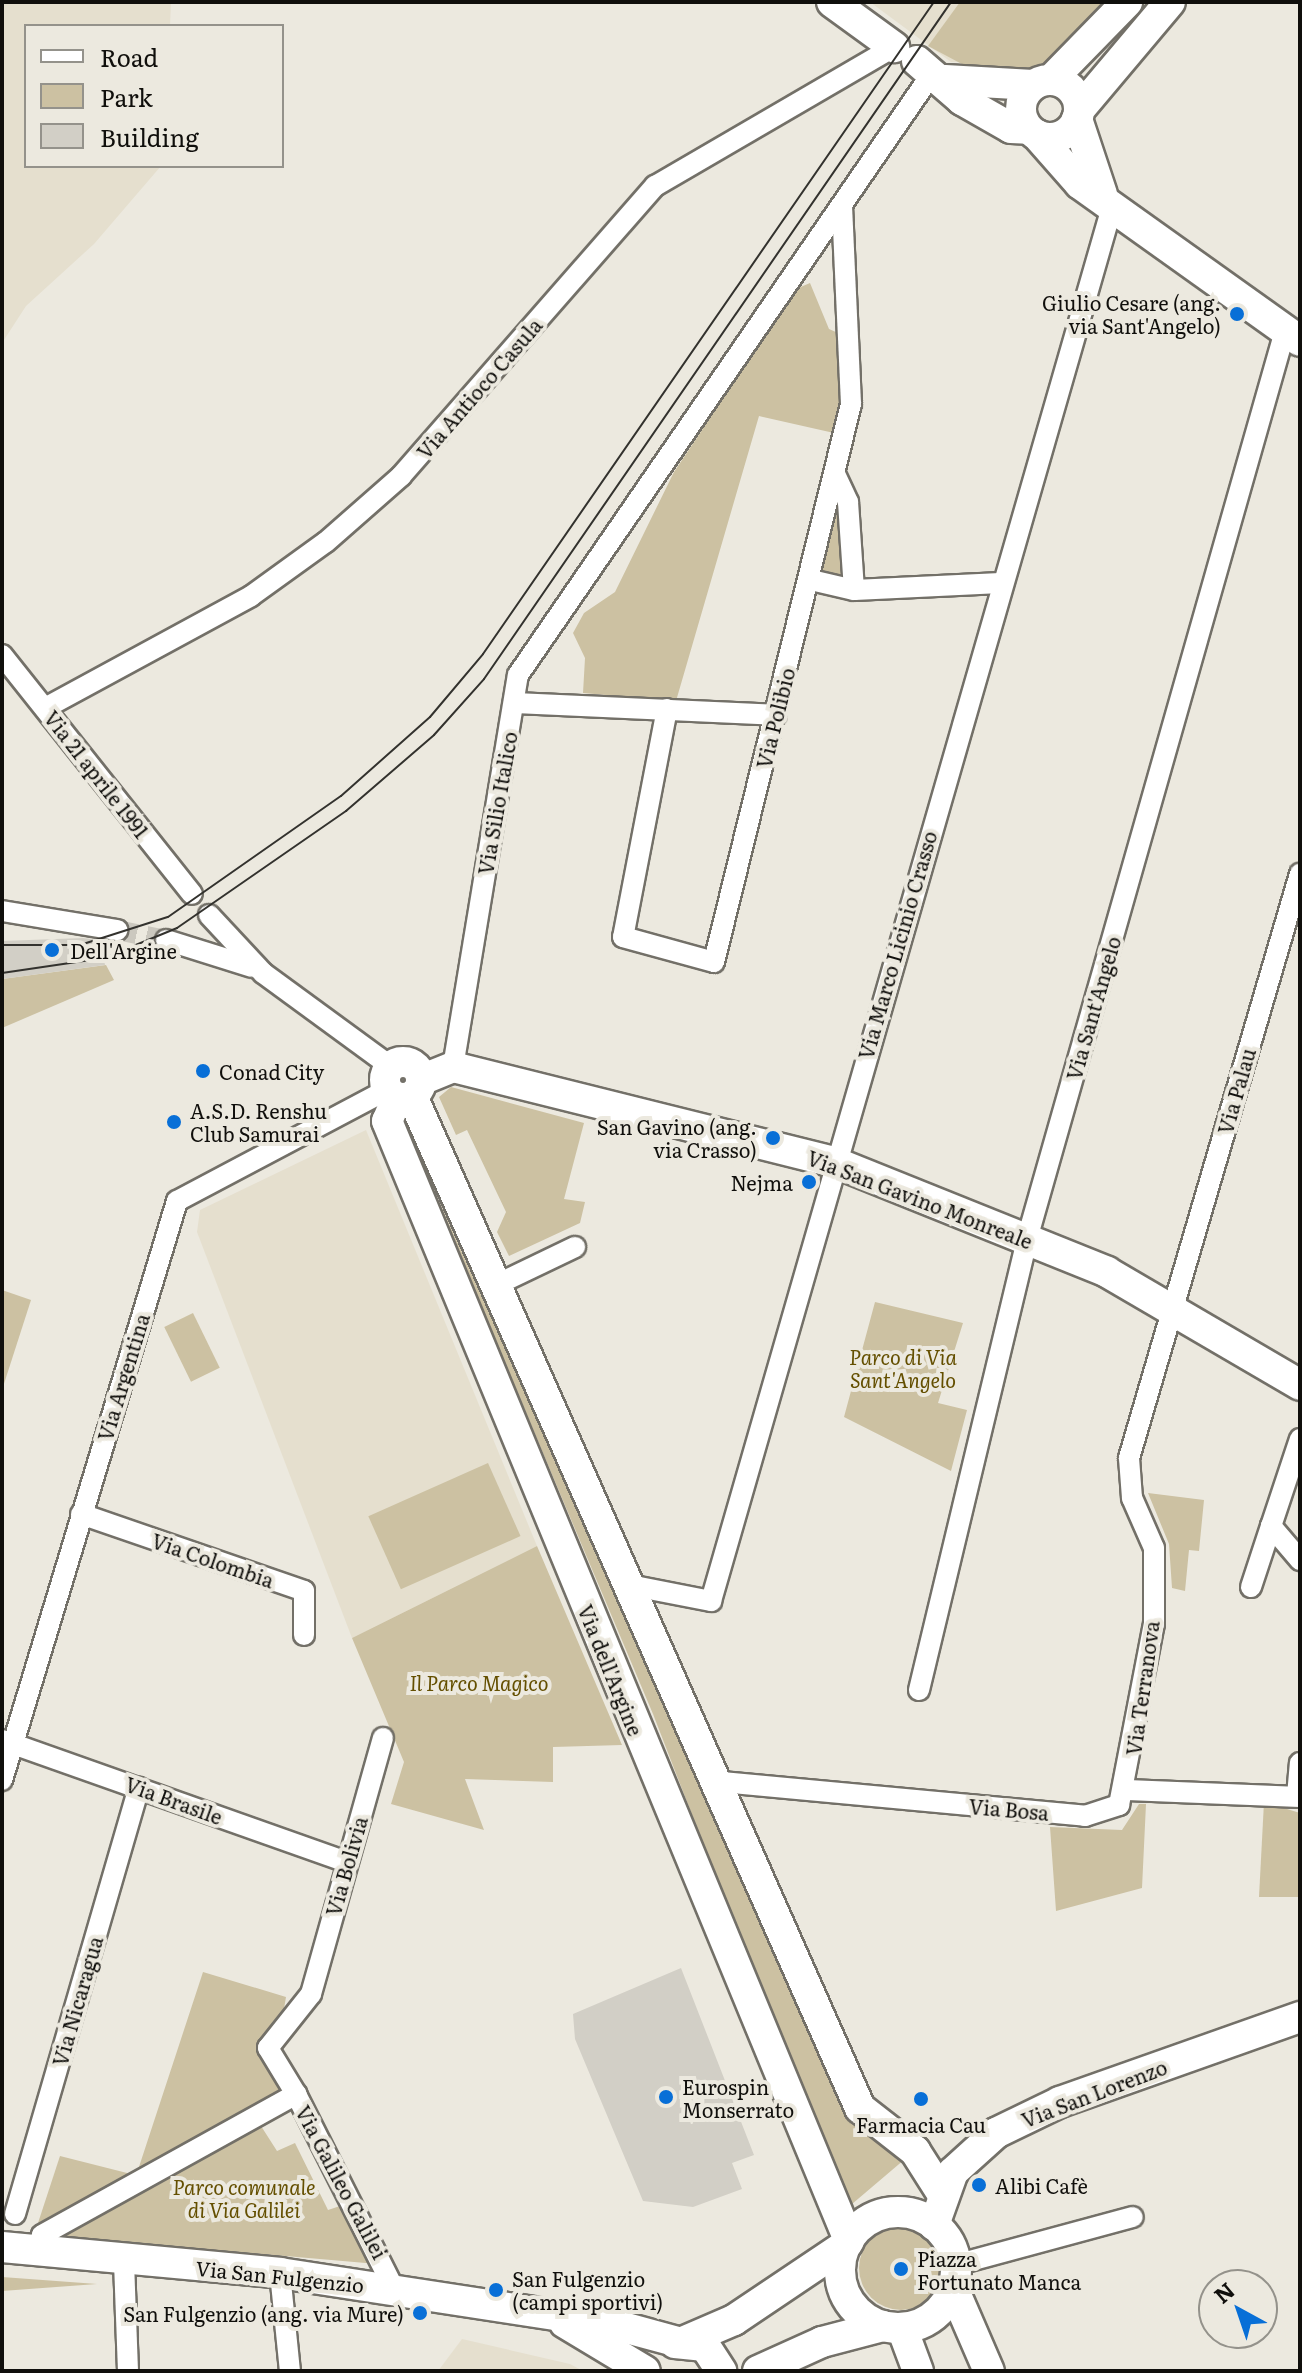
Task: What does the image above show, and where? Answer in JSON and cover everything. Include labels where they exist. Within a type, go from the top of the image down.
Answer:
[{"type":"street","points":[[832,2],[922,65],[962,100],[1011,128],[1056,138],[1170,2]]},
{"type":"street","points":[[1127,2],[1022,101],[1032,132],[1080,184],[1108,200],[1292,336]]},
{"type":"street","points":[[922,65],[1068,86],[1078,115],[1088,168],[1108,200]]},
{"type":"street","points":[[514,703],[518,675],[693,412],[842,208],[922,65]]},
{"type":"street","name":"Via Antioco Casula","points":[[45,708],[251,596],[326,542],[401,476],[655,186],[922,65]]},
{"type":"street","name":"Via Marco Licinio Crasso","points":[[624,1584],[711,1601],[1108,200]]},
{"type":"street","name":"Via Polibio","points":[[667,709],[623,937],[714,962],[811,580],[851,404],[842,208]]},
{"type":"street","name":"Via Sant'Angelo","points":[[919,1690],[1027,1239],[1292,336]]},
{"type":"street","points":[[835,474],[848,502],[854,590]]},
{"type":"street","points":[[811,580],[854,590],[1001,583]]},
{"type":"street","name":"Via 21 aprile 1991","points":[[2,655],[192,894]]},
{"type":"street","name":"Via Silio Italico","points":[[453,1067],[514,703],[776,715]]},
{"type":"street","name":"Via Palau","points":[[1172,1308],[1300,874]]},
{"type":"street","points":[[2,911],[117,930]]},
{"type":"street","points":[[209,915],[263,973],[401,1086],[494,1286],[711,1781],[860,2108],[915,2151],[943,2195]]},
{"type":"street","points":[[166,940],[263,973]]},
{"type":"street","points":[[401,1086],[453,1067]]},
{"type":"street","name":"Via San Gavino Monreale","points":[[453,1067],[834,1162],[1027,1239],[1172,1308],[1300,1385]]},
{"type":"street","name":"Via Argentina","points":[[2,1780],[8,1742],[177,1201],[401,1086]]},
{"type":"street","name":"Via dell'Argine","points":[[401,1086],[387,1121],[848,2242]]},
{"type":"street","points":[[494,1286],[575,1247]]},
{"type":"street","name":"Via Terranova","points":[[1127,1790],[1154,1624],[1154,1548],[1132,1498],[1129,1458],[1172,1308]]},
{"type":"street","points":[[1251,1587],[1300,1439]]},
{"type":"street","name":"Via Colombia","points":[[81,1514],[304,1591],[304,1635]]},
{"type":"street","points":[[1271,1526],[1300,1560]]},
{"type":"street","name":"Via Bolivia","points":[[296,2094],[268,2048],[311,1994],[383,1738]]},
{"type":"street","name":"Via Brasile","points":[[8,1742],[346,1862]]},
{"type":"street","points":[[1127,1790],[1298,1797],[1300,1763]]},
{"type":"street","name":"Via Bosa","points":[[711,1781],[1085,1816],[1105,1815],[1127,1790]]},
{"type":"street","name":"Via Nicaragua","points":[[15,2214],[139,1788]]},
{"type":"street","name":"Via San Lorenzo","points":[[934,2225],[943,2195],[973,2149],[996,2133],[1060,2102],[1300,2017]]},
{"type":"street","name":"Via Galileo Galilei","points":[[38,2252],[42,2235],[296,2094],[394,2289]]},
{"type":"street","points":[[652,2371],[663,2350],[734,2320],[884,2214],[910,2213],[934,2225],[989,2371]]},
{"type":"street","points":[[758,2371],[822,2342],[933,2315],[954,2276],[1133,2217]]},
{"type":"street","points":[[848,2242],[845,2294],[892,2327],[918,2371]]},
{"type":"street","name":"Via San Fulgenzio","points":[[2,2247],[124,2262],[280,2273],[394,2289],[682,2341]]},
{"type":"street","points":[[124,2262],[128,2371]]},
{"type":"street","points":[[280,2273],[290,2371]]},
{"type":"street","name":"Via San Fulgenzio","points":[[557,2318],[645,2371]]},
{"type":"street","points":[[586,2336],[618,2371]]},
{"type":"street","points":[[682,2341],[709,2349],[721,2371]]},
{"type":"shaded area","points":[[2,2],[171,2],[170,24],[24,24],[24,168],[159,168],[94,244],[26,306],[2,343]]},
{"type":"shaded area","points":[[870,2],[1107,2],[1044,63],[951,62]]},
{"type":"shaded area","points":[[366,1130],[537,1546],[352,1638],[197,1232],[200,1210]]},
{"type":"shaded area","points":[[462,2339],[570,2364],[583,2371],[438,2371]]},
{"type":"green space","points":[[960,2],[1107,2],[1044,63],[1021,74],[975,71],[928,46]]},
{"type":"green space","points":[[810,283],[829,329],[838,333],[841,401],[834,433],[759,416],[676,701],[583,693],[585,658],[573,633],[584,613],[615,592],[674,472],[796,289]]},
{"type":"green space","points":[[836,509],[845,579],[819,572]]},
{"type":"green space","points":[[106,965],[114,980],[2,1028],[2,979]]},
{"type":"green space","points":[[451,1087],[584,1123],[564,1199],[585,1202],[580,1223],[509,1256],[497,1232],[506,1212],[467,1130],[456,1135],[439,1097]]},
{"type":"green space","points":[[401,1116],[779,1961],[905,2159],[845,2210],[653,1714]]},
{"type":"green space","points":[[2,1290],[31,1300],[2,1390]]},
{"type":"green space","name":"Parco di Via Sant'Angelo","points":[[875,1302],[963,1323],[938,1403],[967,1410],[951,1471],[844,1417]]},
{"type":"green space","points":[[193,1313],[220,1368],[191,1382],[164,1327]]},
{"type":"green space","points":[[488,1463],[521,1536],[401,1589],[368,1516]]},
{"type":"green space","points":[[1148,1493],[1204,1500],[1199,1551],[1189,1550],[1185,1591],[1172,1588],[1169,1544]]},
{"type":"green space","name":"Il Parco Magico","points":[[537,1546],[622,1745],[553,1747],[553,1782],[465,1779],[484,1830],[391,1804],[404,1762],[352,1638]]},
{"type":"green space","points":[[1264,1802],[1300,1813],[1300,1897],[1259,1897]]},
{"type":"green space","points":[[1139,1804],[1146,1804],[1142,1888],[1056,1911],[1050,1827],[1122,1830]]},
{"type":"green space","points":[[203,1972],[286,1997],[275,2062],[290,2087],[136,2176]]},
{"type":"green space","name":"Parco comunale di Via Galilei","points":[[261,2126],[277,2151],[295,2143],[328,2210],[349,2203],[377,2264],[56,2236]]},
{"type":"green space","points":[[60,2156],[131,2174],[38,2223]]},
{"type":"green space","points":[[893,2226],[909,2226],[925,2233],[936,2244],[943,2268],[940,2284],[931,2298],[909,2310],[893,2310],[877,2303],[866,2292],[859,2276],[859,2260],[866,2244],[877,2233]]},
{"type":"green space","points":[[2,2277],[97,2284],[2,2291]]},
{"type":"building","name":"Dell'Argine","points":[[100,940],[105,965],[2,979],[2,941]]},
{"type":"building","name":"Eurospin Monserrato","points":[[681,1968],[754,2155],[732,2163],[742,2189],[693,2207],[643,2201],[575,2039],[573,2014]]},
{"type":"tunnel","points":[[117,930],[166,940]]},
{"type":"tram line","points":[[2,945],[80,945],[168,917],[341,796],[430,717],[483,654],[934,2]]},
{"type":"tram line","points":[[2,973],[104,958],[177,928],[346,811],[434,735],[484,679],[951,2]]},
{"type":"place","name":"Giulio Cesare (ang. via Sant'Angelo)","points":[[1237,314]]},
{"type":"place","name":"Dell'Argine","points":[[52,950]]},
{"type":"place","name":"Conad City","points":[[203,1071]]},
{"type":"place","name":"A.S.D. Renshu Club Samurai","points":[[174,1122]]},
{"type":"place","name":"San Gavino (ang. via Crasso)","points":[[773,1138]]},
{"type":"place","name":"Nejma","points":[[809,1182]]},
{"type":"place","name":"Eurospin Monserrato","points":[[666,2097]]},
{"type":"place","name":"Farmacia Cau","points":[[921,2099]]},
{"type":"place","name":"Alibi Cafè","points":[[979,2185]]},
{"type":"place","name":"Piazza Fortunato Manca","points":[[901,2269]]},
{"type":"place","name":"San Fulgenzio (campi sportivi)","points":[[496,2290]]},
{"type":"place","name":"San Fulgenzio (ang. via Mure)","points":[[420,2313]]}]
